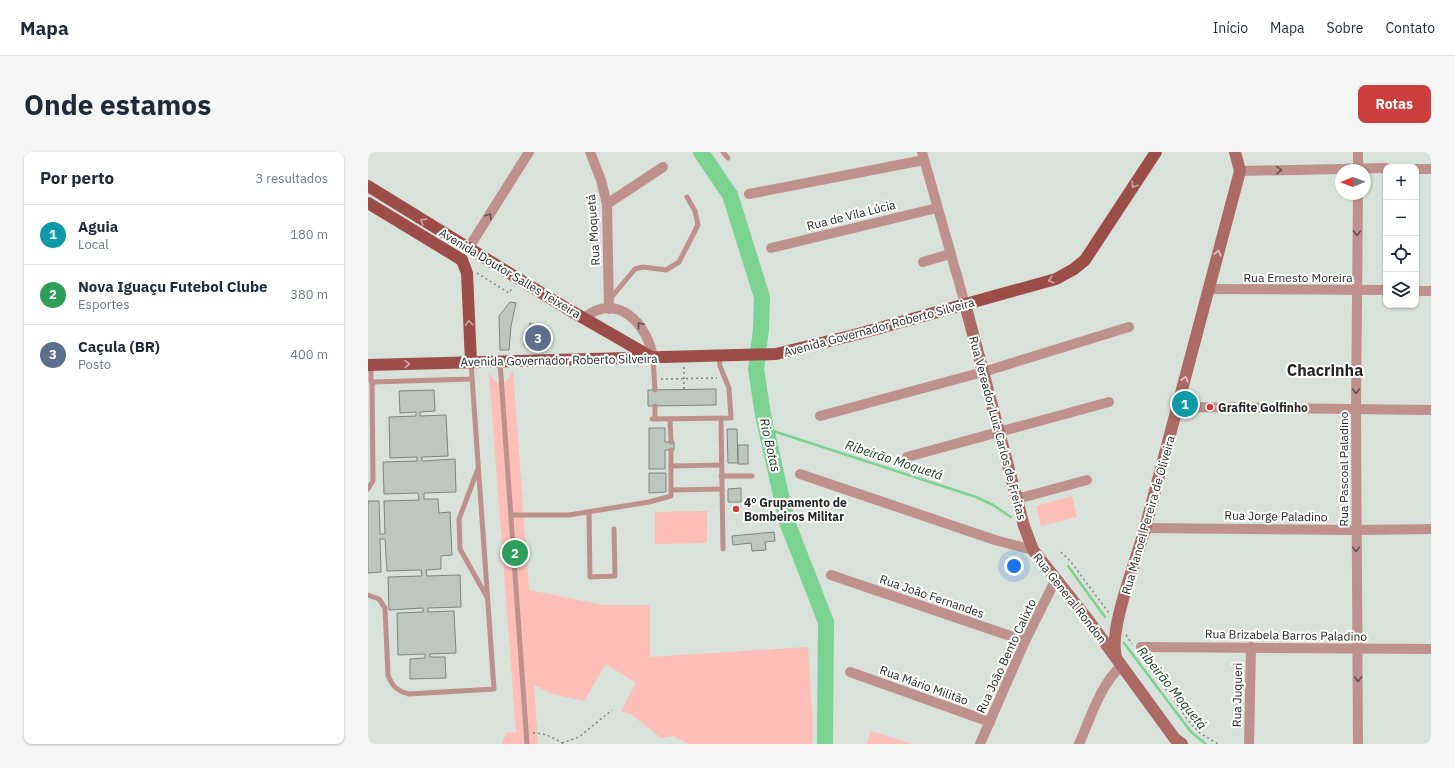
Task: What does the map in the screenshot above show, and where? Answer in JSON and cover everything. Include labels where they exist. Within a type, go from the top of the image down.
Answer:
[{"type":"main road","name":"Avenida Governador Roberto Silveira","points":[[369,365],[720,357],[776,354],[858,334],[1056,278],[1077,268],[1085,260],[1156,152]]},
{"type":"main road","name":"Avenida Doutor Salles Teixeira","points":[[368,186],[468,249],[653,358]]},
{"type":"main road","name":"Avenida Doutor Salles Teixeira","points":[[368,202],[462,260]]},
{"type":"main road","points":[[468,249],[462,260],[467,273],[471,362]]},
{"type":"main road","points":[[613,359],[620,353],[622,339]]},
{"type":"street","points":[[468,249],[529,152]]},
{"type":"street","name":"Rua Moquetá","points":[[590,152],[601,180],[607,204],[609,309]]},
{"type":"street","points":[[1235,152],[1240,171],[1335,169]]},
{"type":"street","points":[[1358,152],[1358,164]]},
{"type":"street","points":[[749,194],[923,156],[965,304]]},
{"type":"street","points":[[607,204],[663,167]]},
{"type":"street","points":[[1371,169],[1383,168]]},
{"type":"street","points":[[1419,169],[1431,170]]},
{"type":"street","name":"Rua Manoel Pereira de Oliveira","points":[[1119,661],[1114,641],[1116,622],[1146,528],[1240,171]]},
{"type":"street","name":"Rua Pascoal Paladino","points":[[1358,200],[1356,530],[1358,744]]},
{"type":"street","name":"Rua de Vila Lúcia","points":[[771,248],[937,208]]},
{"type":"street","points":[[923,262],[950,254]]},
{"type":"street","name":"Rua Ernesto Moreira","points":[[1209,289],[1383,290]]},
{"type":"street","points":[[1419,291],[1431,291]]},
{"type":"street","name":"Rua Vereador Luiz Carlos de Freitas","points":[[965,304],[1024,526],[1033,550]]},
{"type":"street","points":[[584,318],[595,312],[609,309],[625,313],[639,323],[649,341],[653,358]]},
{"type":"street","points":[[820,416],[983,372],[1129,327]]},
{"type":"street","points":[[907,458],[1109,402]]},
{"type":"street","points":[[1178,407],[1431,410]]},
{"type":"street","name":"Rua General Rondon","points":[[800,474],[995,540],[1033,550],[1089,621],[1177,742]]},
{"type":"street","points":[[1017,499],[1087,480]]},
{"type":"street","name":"Rua Jorge Paladino","points":[[1146,528],[1356,530],[1431,529]]},
{"type":"street","name":"Rua João Fernandes","points":[[831,575],[1025,641]]},
{"type":"street","name":"Rua João Bento Calixto","points":[[980,744],[1025,641],[1056,579]]},
{"type":"street","points":[[1089,621],[1103,627],[1116,622]]},
{"type":"street","name":"Rua Brizabela Barros Paladino","points":[[1138,649],[1251,647],[1431,649]]},
{"type":"street","name":"Rua Juqueri","points":[[1249,744],[1251,647]]},
{"type":"street","points":[[1079,744],[1105,685],[1119,661]]},
{"type":"street","name":"Rua Mário Militão","points":[[850,672],[990,722]]},
{"type":"lane","points":[[723,152],[728,158]]},
{"type":"lane","points":[[610,299],[635,269],[643,267],[666,270],[679,262],[698,225],[695,211],[687,197]]},
{"type":"lane","points":[[655,406],[653,419],[730,418],[729,388],[720,366],[720,357]]},
{"type":"lane","points":[[653,358],[655,390]]},
{"type":"lane","points":[[368,595],[379,599],[385,608],[388,674],[392,685],[400,692],[409,694],[494,689],[471,362]]},
{"type":"lane","points":[[500,362],[527,744]]},
{"type":"lane","points":[[368,489],[373,481],[372,382],[369,365]]},
{"type":"lane","points":[[372,382],[472,379]]},
{"type":"lane","points":[[721,418],[722,549]]},
{"type":"lane","points":[[670,419],[671,442]]},
{"type":"lane","points":[[511,516],[569,515],[649,502],[671,496],[671,450]]},
{"type":"lane","points":[[671,466],[721,465]]},
{"type":"lane","points":[[478,468],[459,520],[460,550],[488,597]]},
{"type":"lane","points":[[721,476],[752,476]]},
{"type":"lane","points":[[671,490],[722,489]]},
{"type":"lane","points":[[589,512],[590,577],[615,576],[614,529]]},
{"type":"path","points":[[478,267],[474,272],[509,293],[517,278]]},
{"type":"path","points":[[684,357],[684,389]]},
{"type":"path","points":[[655,379],[725,378]]},
{"type":"path","points":[[1061,552],[1071,562],[1138,649],[1191,724],[1204,736],[1218,744]]},
{"type":"path","points":[[527,733],[541,733],[563,743],[580,737],[612,710]]},
{"type":"shaded area","points":[[513,370],[529,590],[603,605],[650,605],[650,657],[808,647],[813,728],[812,744],[689,744],[673,736],[661,738],[631,714],[621,711],[636,683],[606,664],[584,701],[553,694],[534,685],[538,744],[502,744],[506,733],[516,732],[489,373],[496,382],[506,382]]},
{"type":"shaded area","points":[[1072,496],[1077,517],[1041,526],[1036,506]]},
{"type":"shaded area","points":[[707,511],[707,543],[655,544],[655,512]]},
{"type":"shaded area","points":[[871,731],[912,744],[867,744]]},
{"type":"building","points":[[510,302],[516,303],[511,326],[509,350],[500,350],[499,316]]},
{"type":"building","points":[[530,323],[551,331],[547,348],[524,345]]},
{"type":"building","points":[[716,389],[716,405],[648,406],[648,390]]},
{"type":"building","points":[[434,390],[435,411],[420,412],[420,416],[446,415],[448,456],[422,457],[422,461],[455,459],[456,492],[424,493],[424,499],[438,499],[439,513],[450,512],[452,555],[441,556],[441,569],[426,570],[427,576],[460,575],[461,607],[428,608],[428,612],[454,611],[456,653],[430,654],[430,657],[445,657],[446,678],[410,679],[410,659],[425,658],[425,654],[398,655],[397,613],[423,612],[423,608],[389,610],[388,577],[422,576],[421,570],[387,571],[385,539],[380,539],[381,572],[368,573],[368,501],[379,501],[380,534],[385,534],[384,501],[419,500],[418,493],[384,494],[383,462],[417,461],[417,457],[390,458],[389,417],[416,416],[416,412],[400,413],[399,391]]},
{"type":"building","points":[[649,428],[665,428],[665,442],[674,442],[674,450],[665,450],[665,469],[649,469]]},
{"type":"building","points":[[727,429],[737,429],[738,463],[728,463]]},
{"type":"building","points":[[738,445],[748,445],[748,464],[738,464]]},
{"type":"building","points":[[649,473],[666,473],[666,492],[649,493]]},
{"type":"building","points":[[741,488],[741,502],[728,502],[728,489]]},
{"type":"building","points":[[774,532],[775,541],[765,542],[766,550],[752,551],[751,543],[733,545],[732,536]]},
{"type":"waterway","name":"Rio Botas","points":[[701,152],[730,195],[762,297],[761,329],[756,369],[763,415],[787,522],[826,622],[825,744]]},
{"type":"waterway","name":"Ribeirão Moquetá","points":[[767,429],[976,497],[993,505],[1011,517]]},
{"type":"waterway","name":"Ribeirão Moquetá","points":[[1068,566],[1105,617]]},
{"type":"waterway","name":"Ribeirão Moquetá","points":[[1124,643],[1191,732],[1206,744]]},
{"type":"place","name":"Caçula (BR)","points":[[538,338]]},
{"type":"place","name":"Aguia","points":[[1185,404]]},
{"type":"place","name":"Grafite Golfinho","points":[[1210,407]]},
{"type":"place","name":"4º Grupamento de Bombeiros Militar","points":[[736,509]]},
{"type":"place","name":"Nova Iguaçu Futebol Clube","points":[[515,553]]},
{"type":"district","name":"Chacrinha","points":[[1325,370]]}]
